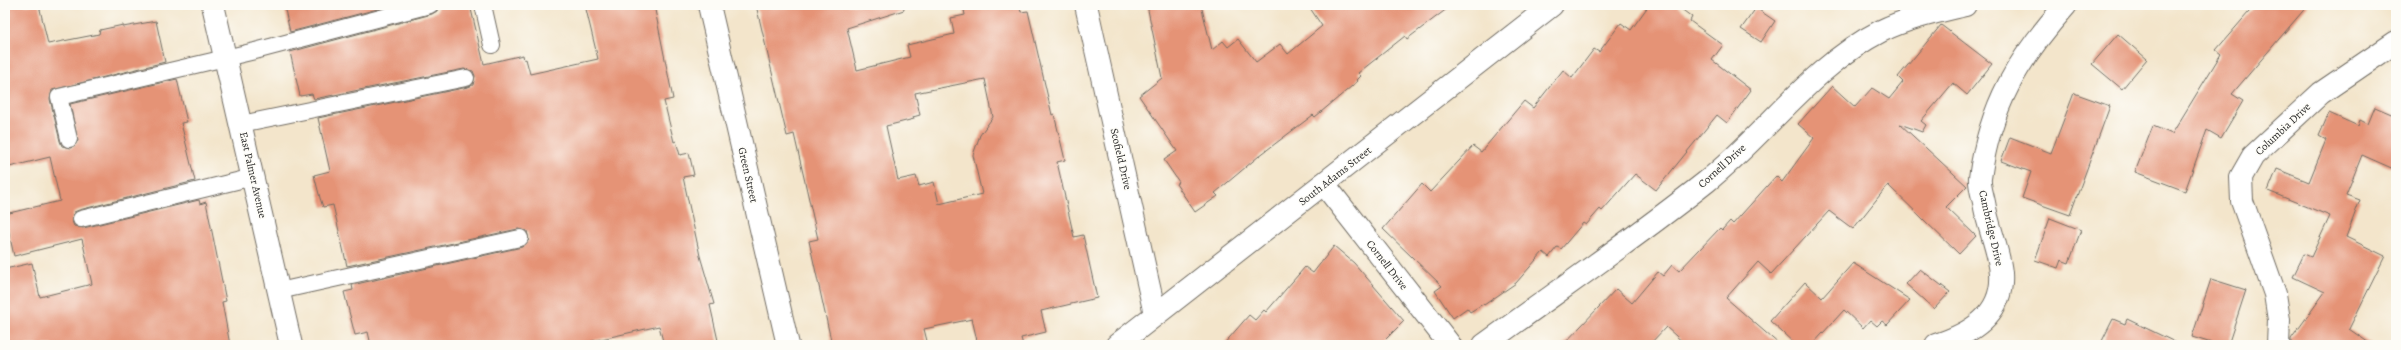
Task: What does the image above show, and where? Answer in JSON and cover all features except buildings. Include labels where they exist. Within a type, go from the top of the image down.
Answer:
[{"type":"street","name":"East Palmer Avenue","points":[[213,5],[291,345]]},
{"type":"street","name":"Green Street","points":[[709,5],[788,345]]},
{"type":"street","name":"Scofield Drive","points":[[1086,5],[1155,314]]},
{"type":"street","name":"South Adams Street","points":[[1117,345],[1552,5]]},
{"type":"street","name":"Cornell Drive","points":[[1484,345],[1707,181],[1843,56],[1882,31],[1920,16],[1965,5]]},
{"type":"street","name":"Cambridge Drive","points":[[1936,345],[1958,338],[1985,320],[1997,300],[2001,274],[1980,181],[1986,146],[1995,111],[2012,76],[2045,29],[2066,5]]},
{"type":"street","name":"Columbia Drive","points":[[2278,345],[2279,320],[2275,294],[2242,202],[2241,177],[2253,156],[2321,93],[2396,42]]},
{"type":"street","name":"Cornell Drive","points":[[1324,184],[1450,345]]},
{"type":"lane","points":[[69,139],[59,97],[226,58],[430,5]]},
{"type":"lane","points":[[483,5],[492,45]]},
{"type":"lane","points":[[241,124],[466,78]]},
{"type":"lane","points":[[81,220],[253,177]]},
{"type":"lane","points":[[279,291],[520,238]]}]
